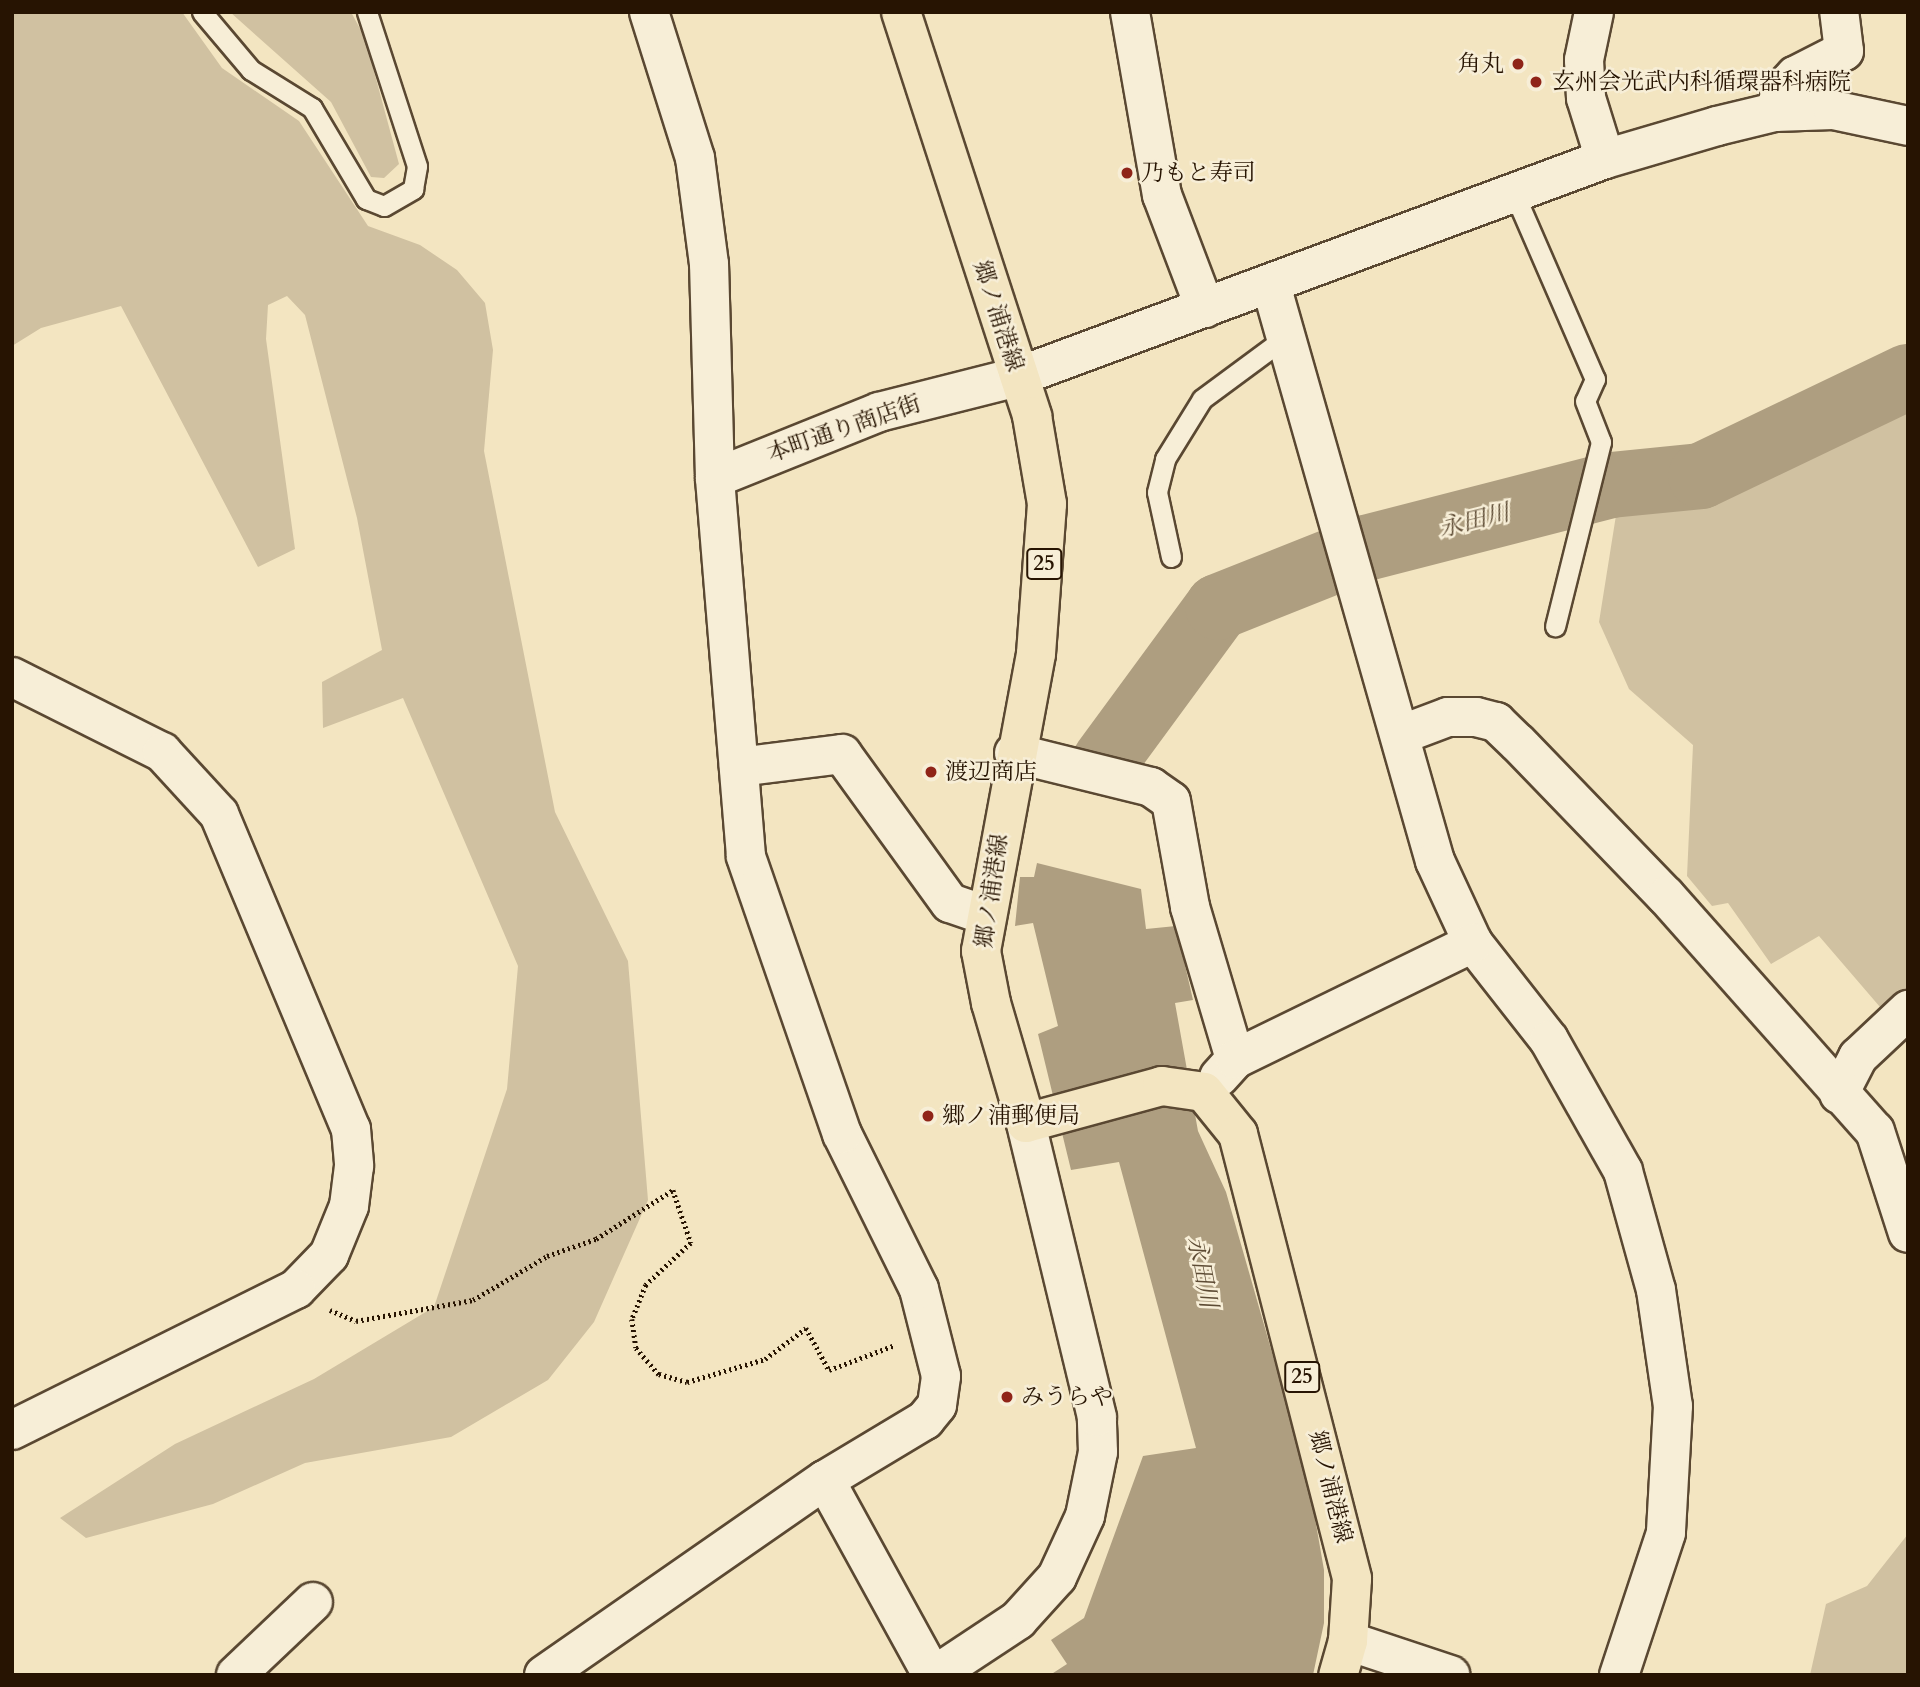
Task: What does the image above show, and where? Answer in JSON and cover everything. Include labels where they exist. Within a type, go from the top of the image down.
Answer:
[{"type":"main road","name":"郷ノ浦港線","points":[[901,12],[1040,445],[1047,504],[1035,654],[985,915],[986,977],[1039,1119]]},
{"type":"main road","points":[[1039,1119],[1162,1086],[1204,1092]]},
{"type":"main road","name":"郷ノ浦港線","points":[[1204,1092],[1224,1112],[1244,1156],[1349,1567],[1343,1658]]},
{"type":"street","points":[[544,1675],[825,1480],[931,1412],[941,1377],[935,1338],[912,1272],[842,1134],[746,856],[715,478],[709,264],[695,158],[649,12]]},
{"type":"street","points":[[1130,12],[1162,195],[1205,308]]},
{"type":"street","points":[[1594,12],[1584,60],[1586,98],[1605,159]]},
{"type":"street","points":[[1775,112],[1781,91],[1795,76],[1843,51],[1839,12]]},
{"type":"street","name":"本町通り商店街","points":[[715,478],[879,412],[1017,377],[1605,159],[1775,112],[1833,110],[1908,126]]},
{"type":"street","points":[[1271,285],[1435,860],[1473,943],[1549,1040],[1623,1171],[1656,1290],[1673,1406],[1666,1533],[1619,1675]]},
{"type":"street","points":[[12,677],[162,752],[219,814],[249,879],[351,1129],[349,1206],[329,1255],[296,1289],[12,1430]]},
{"type":"street","points":[[1400,735],[1448,717],[1496,722],[1666,896],[1839,1094],[1875,1131],[1908,1233]]},
{"type":"street","points":[[1014,753],[1151,787],[1171,801],[1190,907],[1235,1059]]},
{"type":"street","points":[[739,767],[842,754],[950,903],[985,915]]},
{"type":"street","points":[[1204,1092],[1235,1059],[1473,943]]},
{"type":"street","points":[[1839,1094],[1858,1057],[1908,1010]]},
{"type":"street","points":[[825,1480],[933,1675],[1018,1620],[1057,1577],[1085,1516],[1098,1452],[1097,1417],[1039,1119]]},
{"type":"street","points":[[236,1675],[313,1602]]},
{"type":"street","points":[[1343,1658],[1450,1675]]},
{"type":"lane","points":[[202,12],[251,70],[312,108],[366,200],[384,206],[413,189],[416,166],[367,12]]},
{"type":"lane","points":[[1514,193],[1595,379],[1585,401],[1601,442],[1555,626]]},
{"type":"lane","points":[[1171,557],[1157,492],[1166,459],[1202,399],[1287,336]]},
{"type":"path","points":[[296,1289],[356,1321],[473,1300],[547,1256],[596,1239],[673,1191],[691,1243],[646,1285],[632,1319],[636,1348],[659,1374],[687,1382],[765,1359],[806,1328],[829,1370],[883,1347],[935,1338]]},
{"type":"shaded area","points":[[12,12],[182,12],[222,68],[299,121],[368,226],[420,245],[457,270],[485,303],[493,350],[484,451],[555,812],[628,961],[648,1200],[594,1322],[548,1380],[451,1437],[305,1463],[213,1504],[86,1538],[60,1518],[175,1444],[314,1379],[434,1307],[507,1089],[518,966],[403,698],[323,728],[322,682],[382,650],[357,518],[305,315],[287,296],[268,305],[266,339],[295,549],[258,567],[121,306],[41,328],[12,346]]},
{"type":"shaded area","points":[[230,12],[351,12],[365,38],[399,164],[384,178],[371,177],[331,102]]},
{"type":"shaded area","points":[[1908,390],[1908,988],[1880,1007],[1819,936],[1771,964],[1728,903],[1712,906],[1687,876],[1693,745],[1629,689],[1599,622],[1617,509],[1788,455]]},
{"type":"shaded area","points":[[1908,1534],[1908,1675],[1810,1675],[1826,1604],[1867,1586]]},
{"type":"water","points":[[1037,863],[1141,889],[1146,929],[1176,926],[1193,1000],[1175,1003],[1198,1131],[1226,1192],[1308,1478],[1324,1570],[1324,1623],[1313,1675],[1050,1675],[1067,1664],[1051,1640],[1084,1618],[1143,1456],[1196,1448],[1119,1162],[1071,1170],[1038,1034],[1058,1026],[1033,923],[1015,926],[1020,877],[1034,877]]},
{"type":"waterway","name":"永田川","points":[[1105,761],[1218,607],[1366,548],[1611,485],[1701,476],[1908,377]]},
{"type":"place","name":"角丸","points":[[1518,64]]},
{"type":"place","name":"玄州会光武内科循環器科病院","points":[[1536,82]]},
{"type":"place","name":"乃もと寿司","points":[[1127,173]]},
{"type":"place","name":"渡辺商店","points":[[931,772]]},
{"type":"place","name":"郷ノ浦郵便局","points":[[928,1116]]},
{"type":"place","name":"みうらや","points":[[1007,1397]]}]
